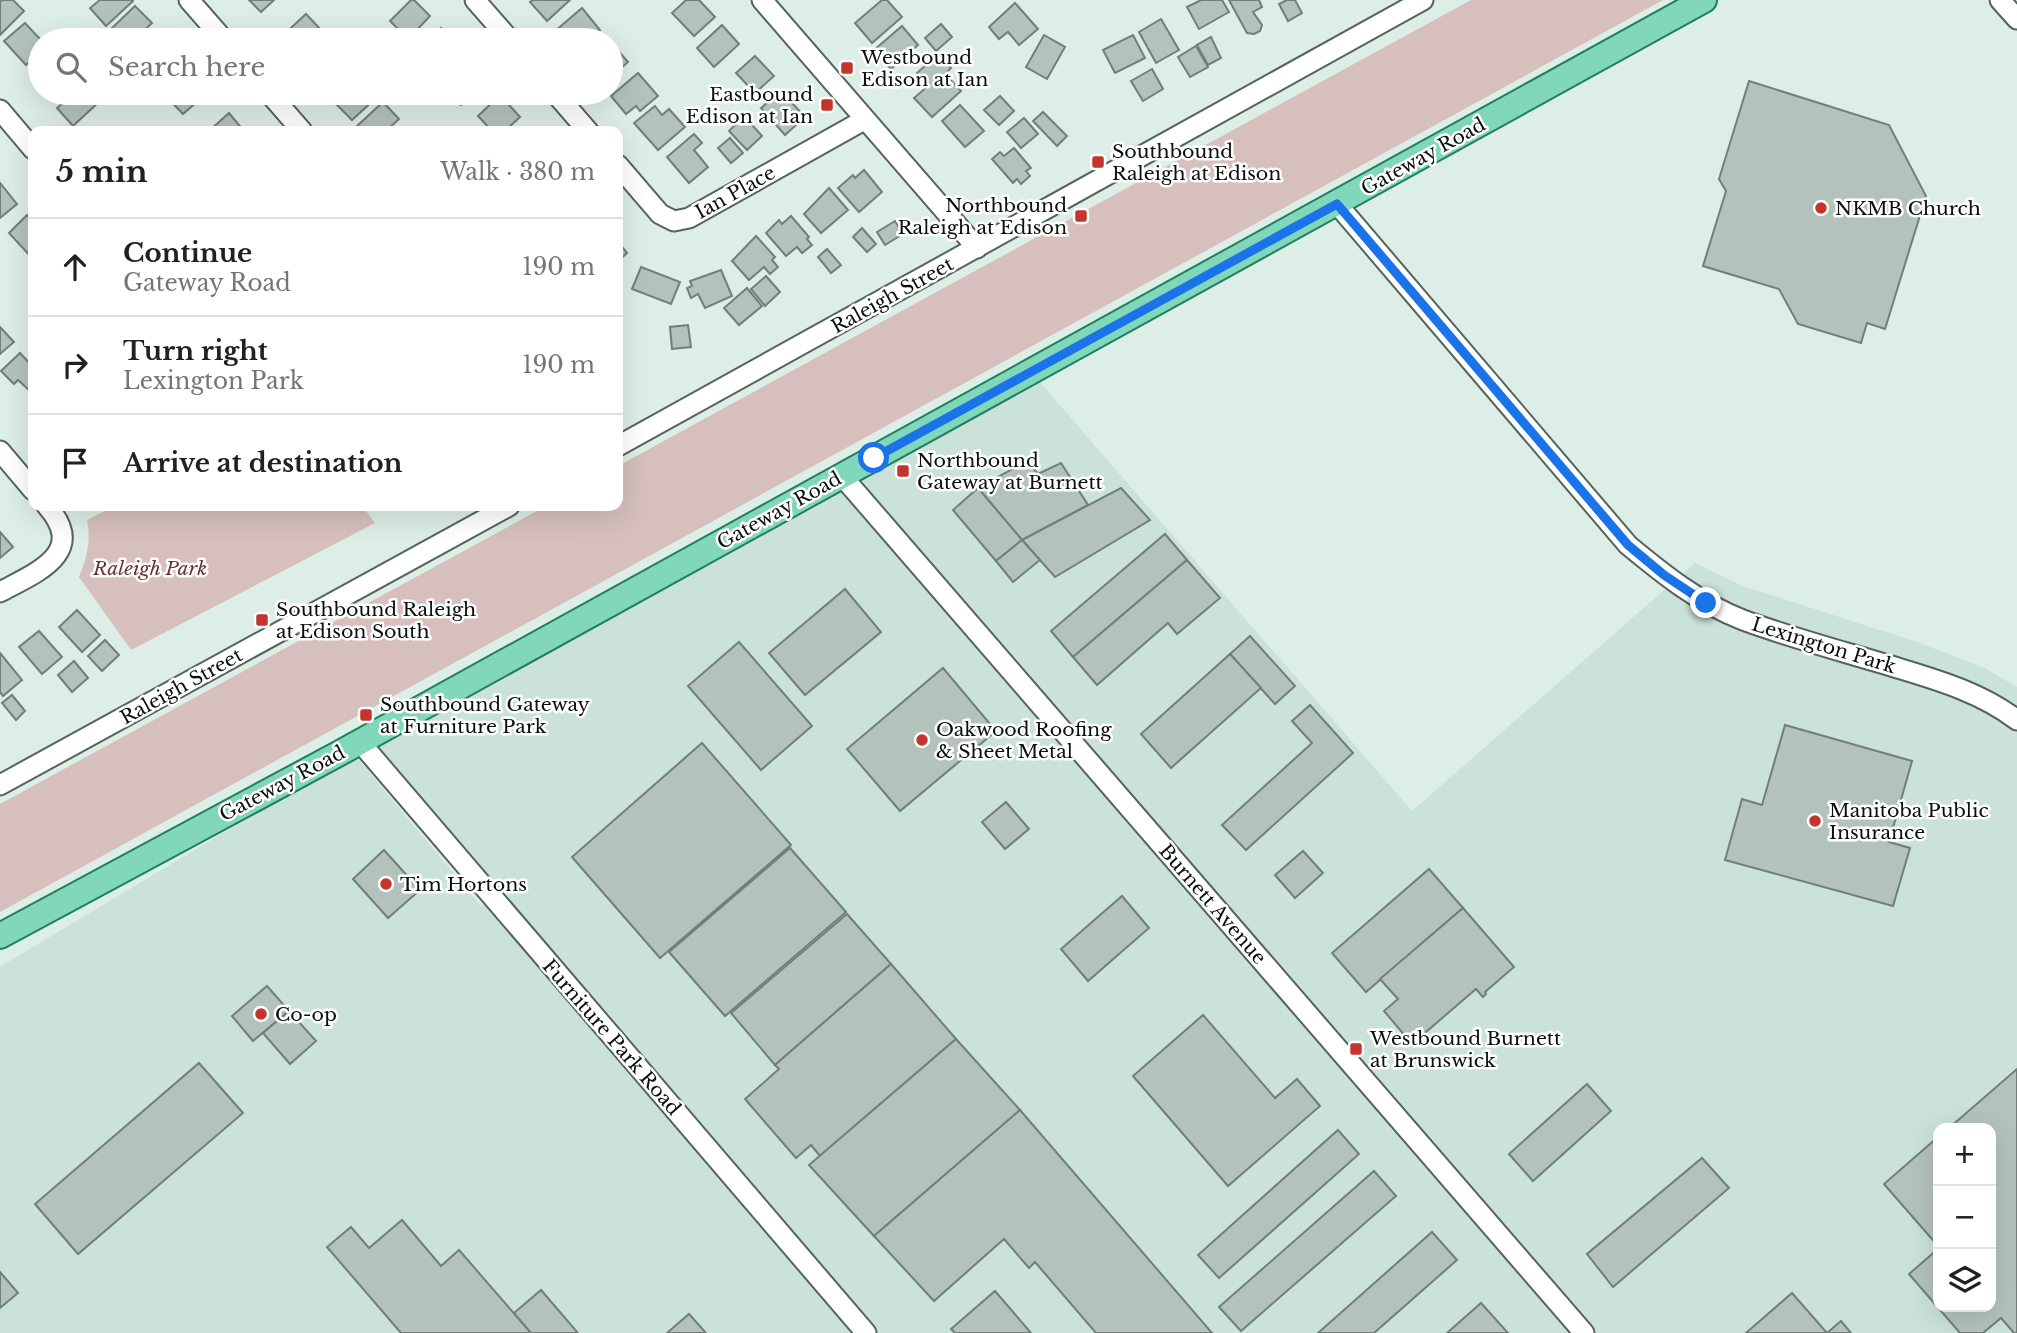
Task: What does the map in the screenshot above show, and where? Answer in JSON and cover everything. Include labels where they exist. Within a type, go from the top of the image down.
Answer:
[{"type":"main road","name":"Gateway Road","points":[[0,936],[842,476],[1704,0]]},
{"type":"street","points":[[189,0],[214,28]]},
{"type":"street","points":[[475,0],[500,28]]},
{"type":"street","points":[[762,0],[977,248]]},
{"type":"street","name":"Raleigh Street","points":[[623,443],[1423,0]]},
{"type":"street","points":[[2000,0],[2017,19]]},
{"type":"street","points":[[279,105],[298,126]]},
{"type":"street","points":[[566,105],[585,126]]},
{"type":"street","points":[[0,110],[28,143]]},
{"type":"street","name":"Ian Place","points":[[623,171],[660,214],[674,221],[689,218],[864,120]]},
{"type":"street","name":"Lexington Park","points":[[1337,204],[1628,545],[1664,575],[1706,603],[1744,620],[1940,680],[1976,695],[2017,720]]},
{"type":"street","points":[[0,451],[28,483]]},
{"type":"street","name":"Burnett Avenue","points":[[842,476],[1584,1333]]},
{"type":"street","points":[[0,592],[44,568],[57,556],[64,538],[60,522],[51,511]]},
{"type":"street","name":"Raleigh Street","points":[[0,785],[500,511]]},
{"type":"street","name":"Furniture Park Road","points":[[359,741],[866,1333]]},
{"type":"shaded area","points":[[1038,380],[1412,811],[1695,563],[1743,586],[1917,642],[1985,668],[2017,687],[2017,1333],[0,1333],[0,967],[354,754],[481,906],[498,891],[373,746]]},
{"type":"green space","points":[[1471,0],[1663,0],[0,912],[0,804],[537,511],[623,511],[623,463]]},
{"type":"green space","name":"Raleigh Park","points":[[104,511],[366,511],[375,523],[131,650],[79,577],[88,549],[87,520]]},
{"type":"building","points":[[13,0],[24,11],[0,35],[0,2]]},
{"type":"building","points":[[100,0],[133,1],[106,26],[90,8]]},
{"type":"building","points":[[249,0],[274,0],[261,12]]},
{"type":"building","points":[[411,0],[430,16],[419,28],[397,28],[390,21]]},
{"type":"building","points":[[570,0],[547,21],[530,2]]},
{"type":"building","points":[[686,0],[699,0],[715,17],[694,36],[672,13]]},
{"type":"building","points":[[882,0],[887,0],[902,17],[872,43],[855,23]]},
{"type":"building","points":[[1201,0],[1222,0],[1229,12],[1199,29],[1187,7]]},
{"type":"building","points":[[1229,0],[1259,0],[1262,7],[1253,12],[1262,25],[1260,31],[1247,33]]},
{"type":"building","points":[[1295,0],[1302,13],[1288,21],[1279,4]]},
{"type":"building","points":[[1015,3],[1038,29],[1019,45],[1008,32],[999,39],[989,27]]},
{"type":"building","points":[[135,6],[152,23],[147,28],[112,28]]},
{"type":"building","points":[[582,8],[598,28],[559,28]]},
{"type":"building","points":[[306,14],[319,28],[291,28]]},
{"type":"building","points":[[1161,19],[1179,50],[1156,63],[1139,32]]},
{"type":"building","points":[[25,23],[30,28],[28,63],[26,65],[4,41]]},
{"type":"building","points":[[941,24],[952,37],[936,51],[925,38]]},
{"type":"building","points":[[722,25],[739,44],[714,67],[697,48]]},
{"type":"building","points":[[902,26],[918,45],[891,69],[874,50]]},
{"type":"building","points":[[1044,35],[1065,47],[1047,79],[1026,67]]},
{"type":"building","points":[[1133,35],[1145,58],[1115,73],[1103,50]]},
{"type":"building","points":[[1211,37],[1221,58],[1208,65],[1197,45]]},
{"type":"building","points":[[1196,46],[1208,67],[1190,77],[1178,57]]},
{"type":"building","points":[[938,54],[951,68],[945,74],[961,91],[932,117],[914,98],[928,86],[917,73]]},
{"type":"building","points":[[755,56],[774,76],[755,93],[736,73]]},
{"type":"building","points":[[1152,69],[1163,89],[1143,101],[1131,81]]},
{"type":"building","points":[[638,73],[658,96],[640,111],[636,106],[626,114],[618,105],[623,105],[623,86]]},
{"type":"building","name":"NKMB Church","points":[[1749,81],[1889,125],[1926,196],[1885,329],[1867,323],[1861,343],[1798,324],[1779,289],[1703,266],[1726,191],[1719,179]]},
{"type":"building","points":[[781,91],[805,117],[785,135],[761,108]]},
{"type":"building","points":[[1000,96],[1014,111],[999,125],[984,110]]},
{"type":"building","points":[[60,105],[96,105],[73,126],[57,108]]},
{"type":"building","points":[[175,105],[193,105],[183,114]]},
{"type":"building","points":[[337,105],[368,105],[352,120]]},
{"type":"building","points":[[380,105],[386,105],[399,119],[391,126],[357,126]]},
{"type":"building","points":[[490,105],[509,105],[520,117],[510,126],[487,126],[478,116]]},
{"type":"building","points":[[960,105],[984,131],[965,147],[942,121]]},
{"type":"building","points":[[655,106],[662,115],[669,109],[685,127],[658,150],[634,123]]},
{"type":"building","points":[[1043,112],[1067,136],[1057,146],[1033,121]]},
{"type":"building","points":[[229,113],[240,126],[215,126]]},
{"type":"building","points":[[744,116],[762,136],[747,150],[729,131]]},
{"type":"building","points":[[1024,118],[1038,134],[1021,148],[1007,132]]},
{"type":"building","points":[[694,134],[702,143],[694,150],[708,167],[689,183],[667,157]]},
{"type":"building","points":[[730,138],[743,153],[731,163],[718,148]]},
{"type":"building","points":[[1014,148],[1031,168],[1026,171],[1030,176],[1021,184],[1017,179],[1013,183],[992,159],[1000,152],[1004,156]]},
{"type":"building","points":[[864,170],[882,192],[859,212],[838,188],[853,175],[855,178]]},
{"type":"building","points":[[0,183],[17,204],[0,218]]},
{"type":"building","points":[[829,188],[848,210],[821,233],[804,214]]},
{"type":"building","points":[[27,215],[28,254],[9,233]]},
{"type":"building","points":[[791,216],[809,237],[807,239],[812,245],[802,253],[797,247],[786,256],[766,233],[779,220],[782,224]]},
{"type":"building","points":[[895,221],[903,234],[885,245],[877,232]]},
{"type":"building","points":[[862,228],[876,244],[867,252],[853,237]]},
{"type":"building","points":[[756,236],[775,257],[772,260],[778,267],[770,274],[764,267],[749,280],[732,261]]},
{"type":"building","points":[[827,249],[841,265],[831,273],[818,257]]},
{"type":"building","points":[[641,267],[680,282],[671,304],[632,289]]},
{"type":"building","points":[[721,270],[732,296],[705,308],[698,294],[691,298],[687,288],[692,286],[690,281]]},
{"type":"building","points":[[766,276],[780,292],[765,306],[751,289]]},
{"type":"building","points":[[747,288],[762,306],[739,325],[724,308]]},
{"type":"building","points":[[688,325],[691,347],[672,349],[670,327]]},
{"type":"building","points":[[0,327],[14,342],[0,354]]},
{"type":"building","points":[[20,353],[28,362],[28,389],[18,380],[14,384],[1,371]]},
{"type":"building","points":[[1027,461],[1038,474],[1061,463],[1088,505],[1022,540],[978,488]]},
{"type":"building","points":[[978,488],[1022,540],[996,561],[953,510]]},
{"type":"building","points":[[1121,488],[1150,520],[1055,577],[1022,540]]},
{"type":"building","points":[[0,532],[13,547],[0,558]]},
{"type":"building","points":[[1165,534],[1187,560],[1073,657],[1051,631]]},
{"type":"building","points":[[1022,540],[1040,560],[1013,582],[996,561]]},
{"type":"building","points":[[1187,560],[1220,598],[1177,634],[1168,623],[1097,685],[1073,657]]},
{"type":"building","points":[[845,589],[881,632],[805,695],[769,653]]},
{"type":"building","points":[[77,610],[100,635],[82,652],[59,627]]},
{"type":"building","points":[[39,631],[62,657],[42,674],[19,647]]},
{"type":"building","points":[[1250,636],[1295,686],[1275,704],[1230,654]]},
{"type":"building","points":[[105,640],[119,655],[102,671],[88,656]]},
{"type":"building","points":[[739,642],[812,726],[761,770],[688,686]]},
{"type":"building","points":[[0,653],[22,680],[3,696],[0,692]]},
{"type":"building","points":[[1230,654],[1261,688],[1171,768],[1141,734]]},
{"type":"building","points":[[74,661],[88,678],[72,692],[58,675]]},
{"type":"building","name":"Oakwood Roofing & Sheet Metal","points":[[943,668],[996,731],[900,811],[847,749]]},
{"type":"building","points":[[12,695],[25,711],[16,720],[2,703]]},
{"type":"building","points":[[1310,705],[1353,753],[1246,850],[1222,825],[1312,743],[1292,721]]},
{"type":"building","name":"Manitoba Public Insurance","points":[[1785,725],[1912,761],[1889,842],[1910,848],[1893,906],[1725,860],[1742,799],[1762,805]]},
{"type":"building","points":[[702,743],[791,845],[660,958],[572,857]]},
{"type":"building","points":[[1006,802],[1029,829],[1005,849],[982,822]]},
{"type":"building","points":[[790,848],[846,912],[725,1016],[669,952]]},
{"type":"building","name":"Tim Hortons","points":[[384,850],[420,890],[388,918],[353,879]]},
{"type":"building","points":[[1303,851],[1323,873],[1295,898],[1275,875]]},
{"type":"building","points":[[1429,869],[1463,908],[1366,992],[1332,953]]},
{"type":"building","points":[[1122,896],[1149,928],[1088,981],[1061,949]]},
{"type":"building","points":[[1463,908],[1514,967],[1485,992],[1483,997],[1476,989],[1412,1044],[1384,1011],[1398,999],[1380,979]]},
{"type":"building","points":[[847,914],[891,964],[775,1065],[731,1013]]},
{"type":"building","points":[[891,964],[956,1039],[820,1156],[811,1145],[796,1158],[745,1099],[779,1069],[775,1065]]},
{"type":"building","name":"Co-op","points":[[267,986],[289,1011],[253,1041],[232,1016]]},
{"type":"building","points":[[289,1011],[316,1041],[290,1064],[263,1033]]},
{"type":"building","points":[[1203,1015],[1275,1098],[1297,1079],[1320,1106],[1228,1186],[1133,1076]]},
{"type":"building","points":[[956,1039],[1020,1110],[874,1236],[809,1165]]},
{"type":"building","points":[[199,1063],[243,1113],[78,1254],[35,1204]]},
{"type":"building","points":[[2017,1069],[2017,1333],[2001,1318],[1983,1333],[1960,1333],[1942,1312],[1996,1312],[1996,1123],[1955,1123]]},
{"type":"building","points":[[1587,1084],[1611,1111],[1533,1181],[1509,1154]]},
{"type":"building","points":[[1020,1110],[1212,1333],[1096,1333],[1035,1262],[1029,1268],[1004,1239],[934,1301],[874,1236]]},
{"type":"building","points":[[1338,1130],[1359,1154],[1219,1278],[1198,1255]]},
{"type":"building","points":[[1933,1141],[1933,1240],[1884,1184]]},
{"type":"building","points":[[1702,1158],[1729,1188],[1613,1287],[1587,1254]]},
{"type":"building","points":[[1374,1171],[1396,1196],[1241,1331],[1219,1307]]},
{"type":"building","points":[[402,1220],[441,1266],[459,1250],[531,1333],[401,1333],[327,1247],[351,1227],[369,1248]]},
{"type":"building","points":[[1432,1232],[1457,1260],[1374,1333],[1318,1333]]},
{"type":"building","points":[[1933,1253],[1933,1302],[1909,1274]]},
{"type":"building","points":[[0,1272],[18,1293],[0,1308]]},
{"type":"building","points":[[541,1290],[578,1333],[531,1333],[514,1313]]},
{"type":"building","points":[[995,1291],[1031,1333],[955,1333],[951,1329]]},
{"type":"building","points":[[1792,1293],[1827,1333],[1746,1333]]},
{"type":"building","points":[[1481,1303],[1508,1333],[1447,1333]]},
{"type":"building","points":[[689,1314],[706,1333],[667,1333]]},
{"type":"building","points":[[1841,1321],[1851,1333],[1827,1333]]},
{"type":"place","name":"Westbound Edison at Ian","points":[[847,68]]},
{"type":"place","name":"Eastbound Edison at Ian","points":[[827,105]]},
{"type":"place","name":"Southbound Raleigh at Edison","points":[[1098,162]]},
{"type":"place","name":"NKMB Church","points":[[1821,208]]},
{"type":"place","name":"Northbound Raleigh at Edison","points":[[1081,216]]},
{"type":"place","name":"Northbound Gateway at Burnett","points":[[903,471]]},
{"type":"place","name":"Southbound Raleigh at Edison South","points":[[262,620]]},
{"type":"place","name":"Southbound Gateway at Furniture Park","points":[[366,715]]},
{"type":"place","name":"Oakwood Roofing & Sheet Metal","points":[[922,740]]},
{"type":"place","name":"Manitoba Public Insurance","points":[[1815,821]]},
{"type":"place","name":"Tim Hortons","points":[[386,884]]},
{"type":"place","name":"Co-op","points":[[261,1014]]},
{"type":"place","name":"Westbound Burnett at Brunswick","points":[[1356,1049]]},
{"type":"route","points":[[874,458],[1337,204],[1628,545],[1664,575],[1706,603]]}]
